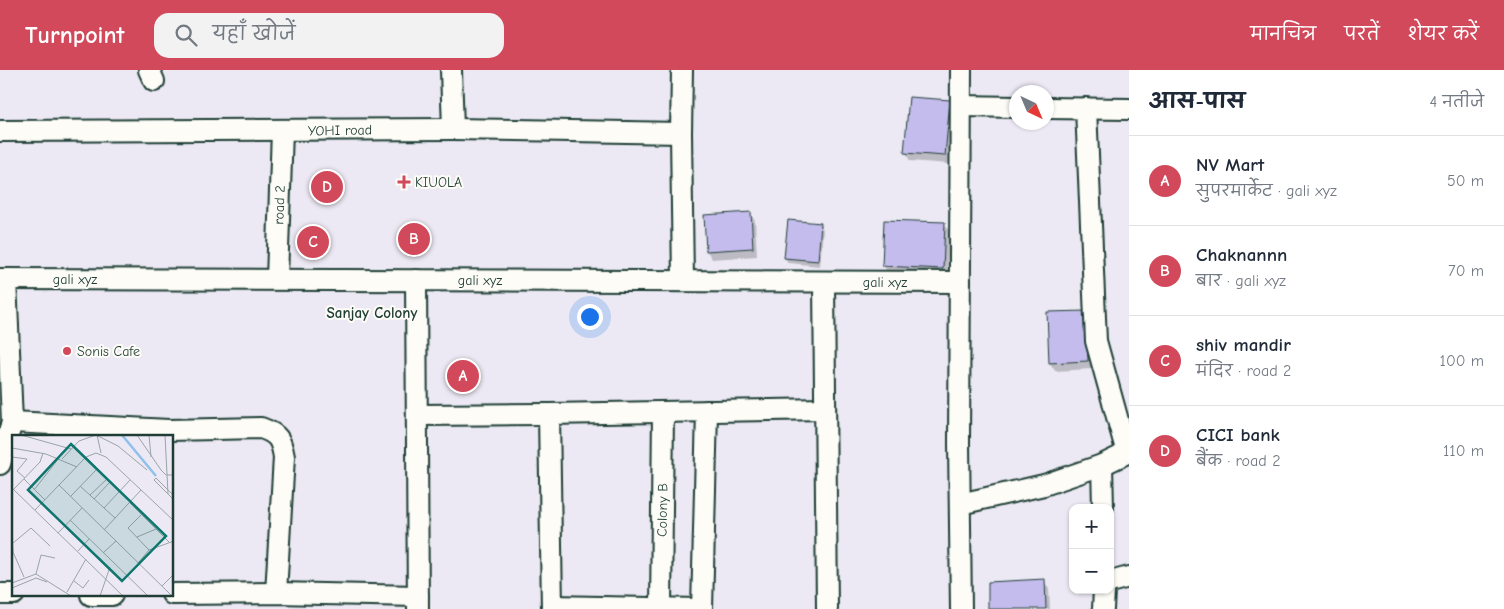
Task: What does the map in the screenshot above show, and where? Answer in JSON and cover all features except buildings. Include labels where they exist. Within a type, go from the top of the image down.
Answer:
[{"type":"street","points":[[451,70],[453,128]]},
{"type":"street","points":[[682,70],[683,281]]},
{"type":"street","points":[[961,70],[961,609]]},
{"type":"street","points":[[961,106],[1009,107]]},
{"type":"street","points":[[1054,108],[1129,109]]},
{"type":"street","points":[[960,504],[1044,485],[1102,465],[1128,452],[1096,341],[1086,108]]},
{"type":"street","name":"YOHI road","points":[[0,132],[453,128],[681,133]]},
{"type":"street","name":"road 2","points":[[277,280],[282,130]]},
{"type":"street","points":[[0,464],[12,422],[3,279]]},
{"type":"street","name":"gali xyz","points":[[3,279],[960,282]]},
{"type":"street","points":[[174,594],[276,593],[418,602],[416,280]]},
{"type":"street","points":[[824,282],[826,609]]},
{"type":"street","points":[[417,415],[825,409]]},
{"type":"street","points":[[549,414],[552,608],[700,609],[707,411]]},
{"type":"street","name":"Colony B","points":[[661,608],[663,412]]},
{"type":"street","points":[[12,422],[168,433],[261,428],[274,433],[282,446],[284,457],[276,593]]},
{"type":"street","points":[[1102,465],[1103,504]]},
{"type":"street","points":[[1114,581],[1129,577]]},
{"type":"street","points":[[1103,609],[1104,594]]},
{"type":"place","name":"KIUOLA","points":[[404,182]]},
{"type":"place","name":"CICI bank","points":[[327,187]]},
{"type":"place","name":"Chaknannn","points":[[414,239]]},
{"type":"place","name":"shiv mandir","points":[[313,242]]},
{"type":"place","name":"Sonis Cafe","points":[[67,351]]},
{"type":"place","name":"NV Mart","points":[[463,376]]},
{"type":"district","name":"Sanjay Colony","points":[[372,313]]}]
